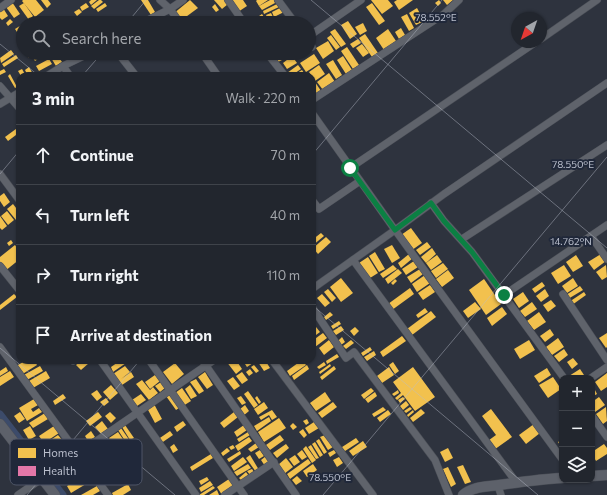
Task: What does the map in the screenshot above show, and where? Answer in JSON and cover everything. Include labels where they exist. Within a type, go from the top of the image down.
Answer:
[{"type":"main road","points":[[0,424],[11,439]]},
{"type":"main road","points":[[595,476],[607,474]]},
{"type":"main road","points":[[463,495],[468,491],[486,486],[499,490],[516,482],[559,478]]},
{"type":"main road","points":[[47,485],[55,495]]},
{"type":"street","points":[[0,8],[11,0]]},
{"type":"street","points":[[160,0],[175,16]]},
{"type":"street","points":[[156,16],[183,0]]},
{"type":"street","points":[[228,0],[239,16]]},
{"type":"street","points":[[278,0],[290,16]]},
{"type":"street","points":[[316,31],[361,0]]},
{"type":"street","points":[[316,97],[444,14],[458,0]]},
{"type":"street","points":[[547,35],[597,0]]},
{"type":"street","points":[[350,168],[527,48]]},
{"type":"street","points":[[53,72],[75,60]]},
{"type":"street","points":[[123,60],[133,72]]},
{"type":"street","points":[[207,60],[215,72]]},
{"type":"street","points":[[272,60],[282,72]]},
{"type":"street","points":[[63,66],[67,72]]},
{"type":"street","points":[[316,286],[431,203],[607,83]]},
{"type":"street","points":[[0,86],[16,104]]},
{"type":"street","points":[[0,104],[16,95]]},
{"type":"street","points":[[316,119],[350,168],[559,455]]},
{"type":"street","points":[[462,239],[607,145]]},
{"type":"street","points":[[0,174],[16,196]]},
{"type":"street","points":[[316,205],[319,209],[360,181]]},
{"type":"street","points":[[431,203],[444,221],[462,239],[562,375]]},
{"type":"street","points":[[504,295],[607,225]]},
{"type":"street","points":[[591,236],[607,259]]},
{"type":"street","points":[[353,260],[516,482]]},
{"type":"street","points":[[0,266],[16,286]]},
{"type":"street","points":[[563,294],[607,360]]},
{"type":"street","points":[[316,313],[346,358],[354,352],[436,460],[449,495]]},
{"type":"street","points":[[0,347],[67,439]]},
{"type":"street","points":[[103,364],[196,495]]},
{"type":"street","points":[[152,364],[244,495]]},
{"type":"street","points":[[99,439],[170,390],[203,364]]},
{"type":"street","points":[[205,364],[296,495]]},
{"type":"street","points":[[275,364],[373,495]]},
{"type":"street","points":[[595,375],[607,367]]},
{"type":"street","points":[[595,420],[607,437]]},
{"type":"street","points":[[225,495],[274,462]]},
{"type":"street","points":[[18,495],[33,485]]},
{"type":"street","points":[[101,485],[108,495]]},
{"type":"building: Homes","points":[[36,0],[44,10],[34,16],[22,1]]},
{"type":"building: Homes","points":[[41,0],[48,0],[51,4],[47,8]]},
{"type":"building: Homes","points":[[91,0],[97,0],[91,5],[89,2]]},
{"type":"building: Homes","points":[[99,0],[103,2],[94,9],[91,6]]},
{"type":"building: Homes","points":[[141,0],[148,0],[155,12],[151,15]]},
{"type":"building: Homes","points":[[190,0],[198,8],[187,16],[174,16],[173,14]]},
{"type":"building: Homes","points":[[214,0],[224,0],[228,4],[222,9]]},
{"type":"building: Homes","points":[[230,0],[243,0],[247,6],[238,12]]},
{"type":"building: Homes","points":[[268,0],[259,6],[256,1]]},
{"type":"building: Homes","points":[[270,0],[274,0],[275,3],[262,10],[259,6]]},
{"type":"building: Homes","points":[[371,0],[388,0],[393,6],[382,14]]},
{"type":"building: Homes","points":[[397,0],[413,0],[399,10],[394,2]]},
{"type":"building: Homes","points":[[439,0],[441,3],[438,6],[435,3]]},
{"type":"building: Homes","points":[[443,0],[453,0],[447,5]]},
{"type":"building: Homes","points":[[12,2],[20,14],[14,18],[6,7]]},
{"type":"building: Homes","points":[[24,3],[33,16],[26,16],[19,6]]},
{"type":"building: Homes","points":[[86,3],[89,7],[82,11],[80,7]]},
{"type":"building: Homes","points":[[105,3],[107,6],[98,12],[96,9]]},
{"type":"building: Homes","points":[[372,3],[385,21],[379,25],[366,7]]},
{"type":"building: Homes","points":[[215,4],[219,10],[216,12],[212,7]]},
{"type":"building: Homes","points":[[277,4],[279,7],[264,14],[263,11]]},
{"type":"building: Homes","points":[[282,7],[284,12],[274,16],[272,12]]},
{"type":"building: Homes","points":[[3,8],[8,16],[2,20],[0,18],[0,10]]},
{"type":"building: Homes","points":[[417,8],[424,21],[416,25],[409,13]]},
{"type":"building: Homes","points":[[79,9],[82,12],[77,16],[74,12]]},
{"type":"building: Homes","points":[[271,13],[272,16],[266,16]]},
{"type":"building: Homes","points":[[407,14],[414,28],[409,31],[401,17]]},
{"type":"building: Homes","points":[[10,19],[13,22],[8,26],[6,23]]},
{"type":"building: Homes","points":[[348,21],[357,34],[350,39],[341,25]]},
{"type":"building: Homes","points":[[363,23],[367,31],[360,35],[355,27]]},
{"type":"building: Homes","points":[[401,28],[405,35],[399,39],[395,32]]},
{"type":"building: Homes","points":[[335,29],[346,44],[341,47],[330,32]]},
{"type":"building: Homes","points":[[388,29],[396,41],[384,50],[376,38]]},
{"type":"building: Homes","points":[[365,34],[378,53],[372,57],[359,38]]},
{"type":"building: Homes","points":[[331,35],[340,47],[336,50],[327,38]]},
{"type":"building: Homes","points":[[358,39],[361,43],[353,48],[350,44]]},
{"type":"building: Homes","points":[[328,41],[334,51],[323,59],[316,48]]},
{"type":"building: Homes","points":[[362,44],[369,53],[363,57],[356,48]]},
{"type":"building: Homes","points":[[347,47],[359,65],[353,69],[341,51]]},
{"type":"building: Homes","points":[[11,50],[14,54],[1,63],[0,58]]},
{"type":"building: Homes","points":[[16,55],[16,59],[4,67],[2,64]]},
{"type":"building: Homes","points":[[343,56],[352,70],[346,74],[337,60]]},
{"type":"building: Homes","points":[[316,57],[320,63],[306,72],[300,63],[305,60],[316,60]]},
{"type":"building: Homes","points":[[47,60],[50,60],[52,64],[39,71],[36,66]]},
{"type":"building: Homes","points":[[52,60],[61,60],[62,62],[56,66]]},
{"type":"building: Homes","points":[[287,60],[295,60],[297,63],[287,69],[283,63]]},
{"type":"building: Homes","points":[[333,60],[342,75],[336,79],[326,64]]},
{"type":"building: Homes","points":[[298,65],[301,69],[297,72],[288,72]]},
{"type":"building: Homes","points":[[319,65],[325,74],[316,80],[316,72],[309,72]]},
{"type":"building: Homes","points":[[29,67],[32,72],[26,72],[25,70]]},
{"type":"building: Homes","points":[[4,69],[6,72],[0,75],[0,71]]},
{"type":"building: Homes","points":[[22,69],[24,72],[19,72]]},
{"type":"building: Homes","points":[[329,73],[335,82],[323,90],[317,82]]},
{"type":"building: Homes","points":[[10,74],[16,88],[15,88],[8,76]]},
{"type":"building: Homes","points":[[316,84],[321,91],[316,94]]},
{"type":"building: Homes","points":[[16,129],[16,135],[8,141],[5,137]]},
{"type":"building: Homes","points":[[4,193],[10,202],[4,207],[0,201],[0,196]]},
{"type":"building: Homes","points":[[13,204],[16,208],[16,220],[7,209]]},
{"type":"building: Homes","points":[[7,211],[14,220],[8,225],[1,216]]},
{"type":"building: Homes","points":[[0,216],[7,226],[2,230],[0,228]]},
{"type":"building: Homes","points":[[411,228],[422,243],[412,250],[401,235]]},
{"type":"building: Homes","points":[[321,233],[324,236],[316,243],[316,237]]},
{"type":"building: Homes","points":[[326,237],[331,242],[318,254],[316,252],[316,245]]},
{"type":"building: Homes","points":[[11,240],[13,243],[9,246],[7,243]]},
{"type":"building: Homes","points":[[427,242],[431,247],[420,255],[416,250]]},
{"type":"building: Homes","points":[[15,245],[16,262],[5,271],[0,265],[0,257]]},
{"type":"building: Homes","points":[[392,245],[400,258],[392,263],[384,249]]},
{"type":"building: Homes","points":[[432,248],[436,254],[426,263],[421,257]]},
{"type":"building: Homes","points":[[375,252],[385,269],[379,272],[369,256]]},
{"type":"building: Homes","points":[[409,254],[413,258],[401,268],[398,263]]},
{"type":"building: Homes","points":[[601,254],[606,261],[594,270],[588,262]]},
{"type":"building: Homes","points":[[437,255],[442,262],[431,270],[426,263]]},
{"type":"building: Homes","points":[[576,255],[583,266],[573,272],[566,262]]},
{"type":"building: Homes","points":[[368,257],[378,273],[370,278],[359,263]]},
{"type":"building: Homes","points":[[414,261],[418,267],[406,275],[402,269]]},
{"type":"building: Homes","points":[[443,263],[448,269],[436,278],[431,271]]},
{"type":"building: Homes","points":[[393,265],[397,269],[383,278],[380,274]]},
{"type":"building: Homes","points":[[564,265],[571,276],[558,284],[551,273]]},
{"type":"building: Homes","points":[[606,265],[607,277],[602,280],[596,272]]},
{"type":"building: Homes","points":[[398,269],[402,273],[388,284],[385,279]]},
{"type":"building: Homes","points":[[420,269],[423,274],[411,283],[407,277]]},
{"type":"building: Homes","points":[[448,270],[454,278],[442,287],[436,279]]},
{"type":"building: Homes","points":[[425,275],[430,283],[417,292],[412,284]]},
{"type":"building: Homes","points":[[341,278],[353,293],[341,302],[330,287]]},
{"type":"building: Homes","points":[[573,278],[578,286],[567,293],[562,286]]},
{"type":"building: Homes","points":[[395,279],[397,281],[393,285],[391,283]]},
{"type":"building: Homes","points":[[484,279],[501,304],[486,315],[469,290]]},
{"type":"building: Homes","points":[[542,282],[545,286],[535,293],[532,289]]},
{"type":"building: Homes","points":[[430,285],[435,292],[423,300],[418,293]]},
{"type":"building: Homes","points":[[580,286],[583,290],[568,299],[566,295]]},
{"type":"building: Homes","points":[[410,288],[414,294],[392,310],[388,304]]},
{"type":"building: Homes","points":[[328,289],[336,298],[332,302],[324,292]]},
{"type":"building: Homes","points":[[545,289],[549,296],[541,302],[536,296]]},
{"type":"building: Homes","points":[[523,292],[529,301],[519,308],[513,299]]},
{"type":"building: Homes","points":[[584,292],[586,295],[572,305],[569,302]]},
{"type":"building: Homes","points":[[14,294],[16,296],[16,298],[0,310],[0,305]]},
{"type":"building: Homes","points":[[322,294],[330,303],[325,307],[317,298]]},
{"type":"building: Homes","points":[[551,300],[556,306],[548,312],[543,305]]},
{"type":"building: Homes","points":[[475,302],[481,309],[468,318],[463,311]]},
{"type":"building: Homes","points":[[532,302],[537,309],[525,317],[520,311]]},
{"type":"building: Homes","points":[[502,307],[507,314],[492,326],[487,318]]},
{"type":"building: Homes","points":[[425,308],[428,312],[418,318],[416,315]]},
{"type":"building: Homes","points":[[431,311],[436,317],[412,335],[407,329]]},
{"type":"building: Homes","points":[[330,312],[333,315],[326,320],[324,317]]},
{"type":"building: Homes","points":[[539,312],[546,322],[534,330],[527,321]]},
{"type":"building: Homes","points":[[339,321],[341,324],[333,329],[331,326]]},
{"type":"building: Homes","points":[[341,326],[344,330],[336,335],[333,331]]},
{"type":"building: Homes","points":[[316,327],[320,332],[316,335]]},
{"type":"building: Homes","points":[[355,327],[359,331],[354,336],[350,331]]},
{"type":"building: Homes","points":[[550,329],[554,335],[545,342],[540,336]]},
{"type":"building: Homes","points":[[323,333],[327,338],[316,346],[316,338]]},
{"type":"building: Homes","points":[[607,333],[607,347],[606,348],[599,338]]},
{"type":"building: Homes","points":[[402,336],[406,341],[383,357],[380,352]]},
{"type":"building: Homes","points":[[342,337],[345,342],[341,345],[338,341]]},
{"type":"building: Homes","points":[[558,338],[564,347],[552,355],[546,347]]},
{"type":"building: Homes","points":[[329,340],[334,347],[324,355],[319,348]]},
{"type":"building: Homes","points":[[351,340],[354,343],[346,349],[343,346]]},
{"type":"building: Homes","points":[[529,340],[535,350],[520,359],[514,349]]},
{"type":"building: Homes","points":[[370,347],[372,350],[363,356],[361,353]]},
{"type":"building: Homes","points":[[564,349],[568,355],[559,362],[554,356]]},
{"type":"building: Homes","points":[[374,351],[376,355],[367,361],[364,357]]},
{"type":"building: Homes","points":[[337,354],[339,357],[327,364],[326,361]]},
{"type":"building: Homes","points":[[573,358],[578,364],[572,369],[567,362]]},
{"type":"building: Homes","points":[[324,362],[326,365],[319,369],[317,367]]},
{"type":"building: Homes","points":[[393,362],[399,371],[395,374],[389,365]]},
{"type":"building: Homes","points":[[20,364],[37,365],[21,375],[16,366]]},
{"type":"building: Homes","points":[[77,364],[88,364],[81,370],[76,365]]},
{"type":"building: Homes","points":[[115,364],[125,364],[113,372],[111,367]]},
{"type":"building: Homes","points":[[176,364],[184,374],[172,384],[163,372]]},
{"type":"building: Homes","points":[[228,364],[239,364],[242,369],[236,374]]},
{"type":"building: Homes","points":[[259,364],[268,364],[270,368],[264,371]]},
{"type":"building: Homes","points":[[297,364],[306,365],[290,376],[287,371]]},
{"type":"building: Homes","points":[[330,364],[331,366],[320,374],[319,372]]},
{"type":"building: Homes","points":[[254,365],[259,371],[256,373],[251,367]]},
{"type":"building: Homes","points":[[307,365],[309,369],[294,380],[292,376]]},
{"type":"building: Homes","points":[[40,366],[43,371],[25,381],[22,376]]},
{"type":"building: Homes","points":[[125,366],[130,372],[121,379],[131,372],[134,377],[122,385],[113,374]]},
{"type":"building: Homes","points":[[334,366],[336,369],[322,380],[320,377]]},
{"type":"building: Homes","points":[[6,367],[8,371],[0,376],[0,371]]},
{"type":"building: Homes","points":[[389,367],[394,375],[382,383],[377,376]]},
{"type":"building: Homes","points":[[413,367],[435,397],[415,411],[403,395],[397,400],[395,398],[401,393],[393,382]]},
{"type":"building: Homes","points":[[547,368],[551,375],[539,383],[534,376]]},
{"type":"building: Homes","points":[[250,369],[253,373],[249,376],[246,372]]},
{"type":"building: Homes","points":[[580,369],[584,375],[571,375]]},
{"type":"building: Homes","points":[[10,371],[14,377],[0,386],[0,377]]},
{"type":"building: Homes","points":[[46,371],[50,378],[33,388],[29,381]]},
{"type":"building: Homes","points":[[205,372],[213,385],[207,389],[198,377]]},
{"type":"building: Homes","points":[[242,372],[248,380],[242,384],[236,376]]},
{"type":"building: Homes","points":[[607,373],[607,387],[601,391],[595,382]]},
{"type":"building: Homes","points":[[155,375],[160,381],[150,389],[145,382]]},
{"type":"building: Homes","points":[[233,377],[240,386],[234,390],[227,381]]},
{"type":"building: Homes","points":[[553,377],[559,386],[559,390],[548,398],[539,385]]},
{"type":"building: Homes","points":[[196,379],[204,391],[199,394],[190,382]]},
{"type":"building: Homes","points":[[142,380],[150,390],[153,387],[158,393],[149,400],[136,384]]},
{"type":"building: Homes","points":[[161,382],[165,388],[160,392],[155,386]]},
{"type":"building: Homes","points":[[111,385],[118,393],[110,400],[103,392]]},
{"type":"building: Homes","points":[[190,385],[197,396],[191,399],[185,389]]},
{"type":"building: Homes","points":[[182,388],[191,401],[183,406],[175,393]]},
{"type":"building: Homes","points":[[371,388],[374,391],[364,399],[361,395]]},
{"type":"building: Homes","points":[[97,390],[102,397],[97,401],[91,394]]},
{"type":"building: Homes","points":[[398,390],[399,393],[394,396],[392,394]]},
{"type":"building: Homes","points":[[248,391],[258,405],[254,408],[244,394]]},
{"type":"building: Homes","points":[[325,392],[331,401],[316,411],[310,403]]},
{"type":"building: Homes","points":[[375,392],[377,396],[368,403],[365,399]]},
{"type":"building: Homes","points":[[63,394],[66,398],[55,405],[53,401]]},
{"type":"building: Homes","points":[[141,394],[146,400],[137,406],[132,400]]},
{"type":"building: Homes","points":[[170,394],[179,408],[176,410],[166,396]]},
{"type":"building: Homes","points":[[241,396],[246,403],[242,405],[237,398]]},
{"type":"building: Homes","points":[[257,396],[261,402],[259,404],[255,398]]},
{"type":"building: Homes","points":[[403,397],[405,399],[400,403],[398,400]]},
{"type":"building: Homes","points":[[599,397],[605,405],[595,412],[595,411],[595,400]]},
{"type":"building: Homes","points":[[106,398],[109,402],[104,406],[100,402]]},
{"type":"building: Homes","points":[[34,399],[38,405],[31,409],[33,412],[39,408],[42,412],[27,421],[19,408]]},
{"type":"building: Homes","points":[[406,401],[409,405],[403,410],[400,406]]},
{"type":"building: Homes","points":[[264,402],[268,408],[258,415],[254,409]]},
{"type":"building: Homes","points":[[333,402],[337,407],[322,418],[318,413]]},
{"type":"building: Homes","points":[[154,404],[162,419],[155,423],[147,408]]},
{"type":"building: Homes","points":[[245,405],[249,411],[243,416],[239,410]]},
{"type":"building: Homes","points":[[383,407],[386,410],[374,417],[372,414]]},
{"type":"building: Homes","points":[[410,407],[412,409],[406,413],[404,411]]},
{"type":"building: Homes","points":[[606,407],[607,421],[603,424],[596,414]]},
{"type":"building: Homes","points":[[421,409],[425,413],[413,422],[410,418]]},
{"type":"building: Homes","points":[[491,409],[512,437],[491,452],[485,443],[496,435],[482,416]]},
{"type":"building: Homes","points":[[272,410],[277,417],[272,420],[269,415],[261,420],[259,417]]},
{"type":"building: Homes","points":[[388,410],[391,414],[380,422],[377,418]]},
{"type":"building: Homes","points":[[413,410],[414,412],[408,417],[407,415]]},
{"type":"building: Homes","points":[[20,412],[25,419],[19,423],[14,416]]},
{"type":"building: Homes","points":[[98,412],[102,417],[90,426],[86,421]]},
{"type":"building: Homes","points":[[110,412],[116,418],[111,423],[105,416]]},
{"type":"building: Homes","points":[[234,412],[238,417],[224,428],[220,423]]},
{"type":"building: Homes","points":[[45,413],[48,419],[33,428],[29,423]]},
{"type":"building: Homes","points":[[269,417],[271,421],[257,431],[254,426]]},
{"type":"building: Homes","points":[[279,418],[286,428],[264,442],[258,432]]},
{"type":"building: Homes","points":[[307,419],[309,423],[306,425],[303,421]]},
{"type":"building: Homes","points":[[102,421],[108,429],[101,434],[95,427]]},
{"type":"building: Homes","points":[[183,421],[186,425],[177,432],[174,427]]},
{"type":"building: Homes","points":[[314,422],[319,428],[309,434],[305,428]]},
{"type":"building: Homes","points":[[293,423],[297,427],[293,430],[290,426]]},
{"type":"building: Homes","points":[[534,424],[540,433],[526,444],[519,435]]},
{"type":"building: Homes","points":[[125,425],[134,438],[129,439],[122,427]]},
{"type":"building: Homes","points":[[244,425],[247,430],[237,437],[234,432]]},
{"type":"building: Homes","points":[[30,426],[36,436],[28,439],[23,430]]},
{"type":"building: Homes","points":[[54,426],[59,433],[50,439],[41,439],[39,436]]},
{"type":"building: Homes","points":[[121,428],[129,439],[124,439],[118,430]]},
{"type":"building: Homes","points":[[303,429],[307,435],[304,438],[299,432]]},
{"type":"building: Homes","points":[[91,431],[95,437],[87,439],[85,436]]},
{"type":"building: Homes","points":[[170,431],[173,435],[160,444],[157,440]]},
{"type":"building: Homes","points":[[118,432],[123,439],[110,439],[109,438]]},
{"type":"building: Homes","points":[[248,432],[250,435],[239,442],[237,439]]},
{"type":"building: Homes","points":[[58,435],[61,439],[52,439]]},
{"type":"building: Homes","points":[[280,435],[284,440],[270,450],[266,445]]},
{"type":"building: Homes","points":[[325,435],[333,447],[328,450],[320,437]]},
{"type":"building: Homes","points":[[249,437],[252,441],[238,451],[235,446]]},
{"type":"building: Homes","points":[[356,438],[359,442],[342,453],[339,449]]},
{"type":"building: Homes","points":[[319,439],[327,452],[324,454],[316,441]]},
{"type":"building: Homes","points":[[363,441],[367,447],[353,456],[349,451]]},
{"type":"building: Homes","points":[[315,442],[323,455],[320,457],[312,444]]},
{"type":"building: Homes","points":[[256,443],[259,447],[251,452],[248,449]]},
{"type":"building: Homes","points":[[174,444],[178,450],[173,453],[170,447]]},
{"type":"building: Homes","points":[[286,444],[289,448],[277,458],[273,453]]},
{"type":"building: Homes","points":[[604,444],[607,448],[607,454],[596,461],[595,450]]},
{"type":"building: Homes","points":[[233,445],[235,448],[231,450],[229,447]]},
{"type":"building: Homes","points":[[311,445],[319,458],[316,459],[308,447]]},
{"type":"building: Homes","points":[[306,446],[316,460],[312,463],[303,449]]},
{"type":"building: Homes","points":[[227,448],[230,451],[223,456],[221,453]]},
{"type":"building: Homes","points":[[448,448],[453,458],[445,462],[440,452]]},
{"type":"building: Homes","points":[[260,450],[264,456],[259,459],[255,453]]},
{"type":"building: Homes","points":[[302,450],[307,457],[302,460],[297,454]]},
{"type":"building: Homes","points":[[334,450],[336,453],[330,457],[328,453]]},
{"type":"building: Homes","points":[[240,451],[241,454],[229,462],[227,459]]},
{"type":"building: Homes","points":[[211,454],[213,458],[192,471],[190,467]]},
{"type":"building: Homes","points":[[250,455],[259,470],[256,472],[246,458]]},
{"type":"building: Homes","points":[[295,455],[300,462],[294,466],[289,459]]},
{"type":"building: Homes","points":[[266,456],[270,462],[265,466],[261,460]]},
{"type":"building: Homes","points":[[243,457],[247,462],[234,471],[231,466]]},
{"type":"building: Homes","points":[[339,457],[343,463],[337,467],[333,460]]},
{"type":"building: Homes","points":[[286,458],[293,467],[284,474],[278,465]]},
{"type":"building: Homes","points":[[308,459],[311,463],[290,479],[287,474]]},
{"type":"building: Homes","points":[[248,464],[251,468],[237,476],[234,472]]},
{"type":"building: Homes","points":[[313,464],[317,470],[307,477],[303,471]]},
{"type":"building: Homes","points":[[463,465],[471,482],[465,484],[457,467]]},
{"type":"building: Homes","points":[[448,467],[456,484],[451,487],[443,469]]},
{"type":"building: Homes","points":[[252,469],[254,472],[250,475],[247,471]]},
{"type":"building: Homes","points":[[246,472],[249,476],[242,481],[239,478]]},
{"type":"building: Homes","points":[[297,476],[302,481],[296,485],[292,480]]},
{"type":"building: Homes","points":[[207,477],[209,480],[201,485],[199,481]]},
{"type":"building: Homes","points":[[229,479],[234,487],[222,495],[217,487]]},
{"type":"building: Homes","points":[[210,481],[213,485],[201,492],[199,488]]},
{"type":"building: Homes","points":[[69,485],[84,485],[71,493],[67,486]]},
{"type":"building: Homes","points":[[126,485],[128,485],[131,490],[123,495],[113,495],[112,493]]},
{"type":"building: Homes","points":[[97,486],[100,491],[93,495],[81,495]]},
{"type":"building: Homes","points":[[213,486],[215,488],[204,495],[199,495]]},
{"type":"building: Homes","points":[[217,490],[219,495],[209,495]]},
{"type":"waterway","points":[[0,414],[19,439]]},
{"type":"waterway","points":[[55,485],[63,495]]},
{"type":"route","points":[[350,168],[395,230],[431,203],[444,221],[462,239],[504,295]]}]
